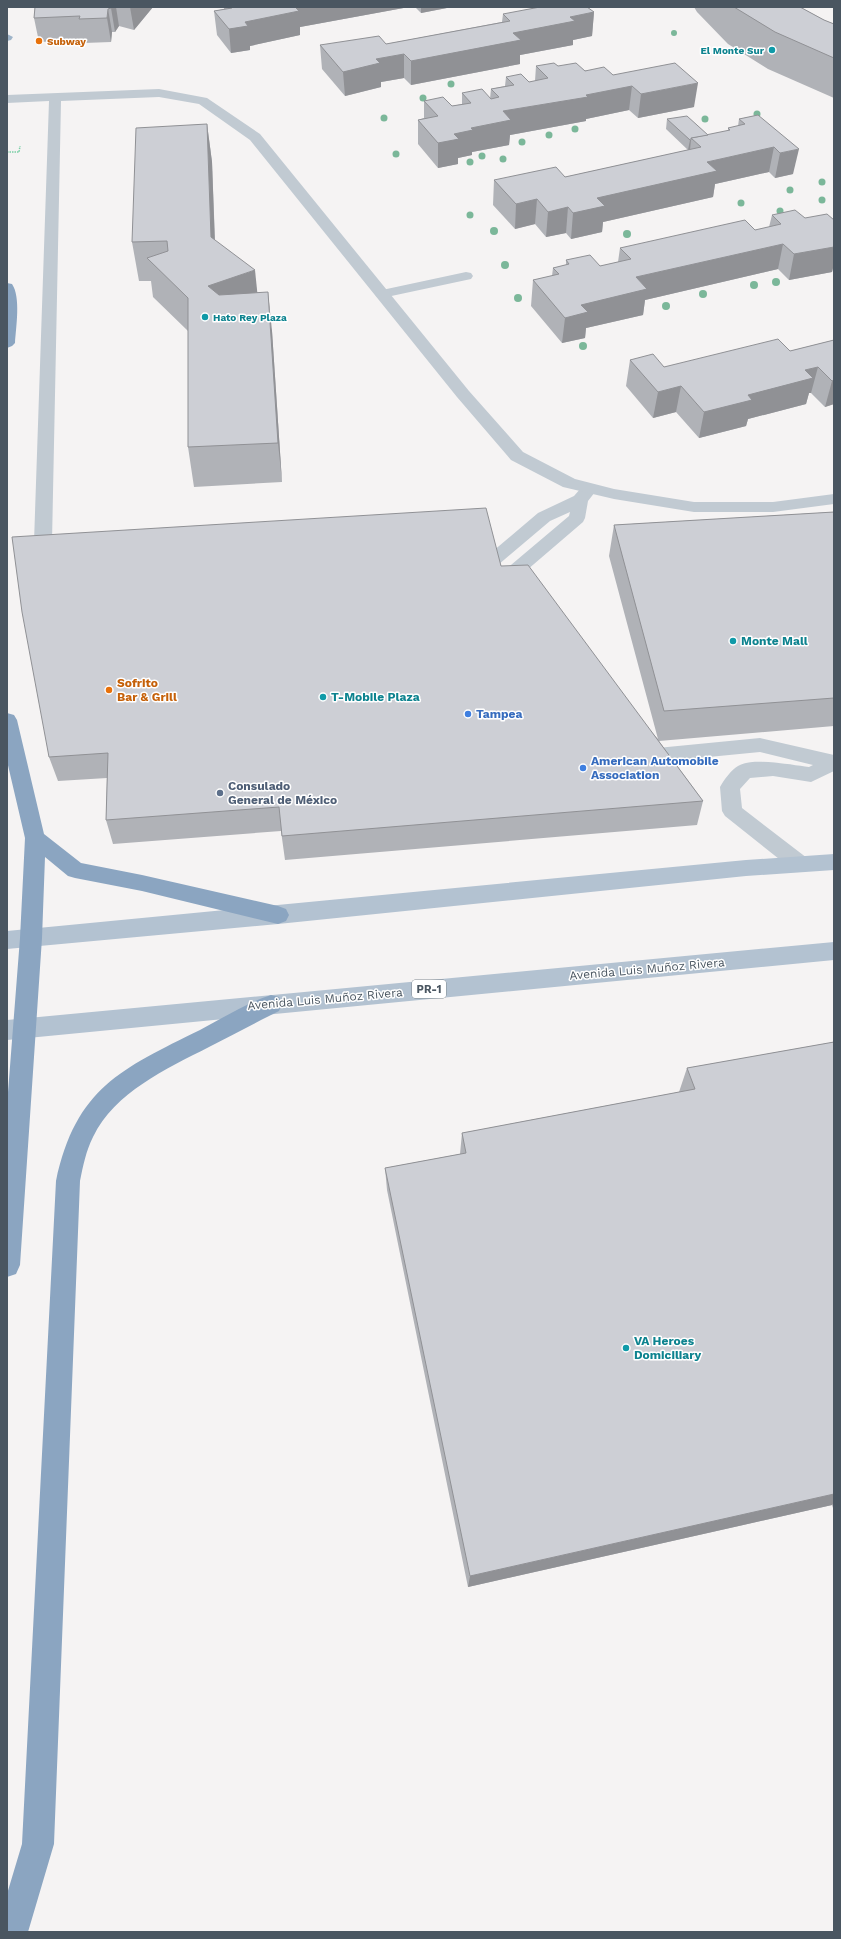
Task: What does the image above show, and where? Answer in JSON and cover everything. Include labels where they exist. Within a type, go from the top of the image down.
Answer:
[{"type":"highway","points":[[7,287],[10,306],[7,343]]},
{"type":"highway","points":[[7,720],[35,838],[31,938],[16,1029],[7,1265]]},
{"type":"highway","points":[[35,838],[75,870],[142,883],[278,915]]},
{"type":"highway","points":[[12,1932],[38,1844],[68,1182],[73,1152],[85,1126],[93,1114],[102,1103],[128,1080],[157,1062],[271,1004]]},
{"type":"main road","points":[[7,940],[800,864],[834,862]]},
{"type":"main road","name":"Avenida Luis Muñoz Rivera","points":[[16,1029],[834,951]]},
{"type":"street","points":[[7,98],[159,93],[203,101],[227,116],[255,137],[463,394],[517,456],[569,483],[585,494]]},
{"type":"street","points":[[43,542],[55,97]]},
{"type":"street","points":[[382,294],[466,276]]},
{"type":"street","points":[[520,590],[510,575],[577,518],[585,494]]},
{"type":"street","points":[[492,561],[544,517],[585,494],[614,494],[694,507],[773,507],[834,499]]},
{"type":"street","points":[[647,756],[760,744],[834,762]]},
{"type":"street","points":[[800,864],[732,811],[730,787],[746,771],[773,769],[811,775],[834,762]]},
{"type":"path","points":[[7,152],[19,152]]},
{"type":"building","points":[[35,7],[112,7],[108,9],[107,18],[79,19],[80,16],[34,18]]},
{"type":"building","points":[[231,7],[295,7],[299,11],[245,22],[248,26],[229,29],[214,11],[232,8]]},
{"type":"building","points":[[540,7],[587,7],[594,12],[570,17],[575,21],[513,33],[521,40],[411,61],[404,54],[376,59],[380,63],[343,72],[320,45],[379,36],[386,44],[510,21],[503,14]]},
{"type":"building","points":[[734,7],[800,7],[834,24],[834,58],[775,32]]},
{"type":"building","points":[[554,63],[558,66],[576,63],[585,71],[604,67],[613,75],[675,63],[698,83],[641,94],[632,86],[586,95],[588,97],[503,111],[511,120],[471,128],[473,130],[454,134],[459,139],[438,143],[418,120],[438,116],[424,101],[443,97],[452,106],[471,103],[462,93],[482,89],[491,99],[499,97],[491,89],[514,85],[506,77],[521,74],[529,82],[548,78],[536,66]]},
{"type":"building","points":[[758,115],[799,149],[780,153],[774,147],[707,162],[717,171],[597,198],[605,206],[573,213],[568,207],[548,212],[537,199],[516,204],[494,180],[556,167],[565,177],[701,147],[691,138],[730,130],[728,128],[745,124],[739,119]]},
{"type":"building","points":[[687,116],[708,135],[691,138],[690,140],[667,119]]},
{"type":"building","name":"Hato Rey Plaza","points":[[207,124],[211,237],[255,270],[208,286],[219,295],[268,292],[278,443],[188,447],[188,298],[147,258],[168,251],[167,241],[132,242],[136,128]]},
{"type":"building","points":[[795,210],[805,218],[827,214],[834,220],[834,247],[794,254],[783,244],[636,277],[647,289],[581,305],[588,312],[565,318],[533,280],[559,274],[553,268],[569,264],[566,260],[590,255],[600,266],[631,259],[620,248],[745,220],[755,230],[781,224],[772,215]]},
{"type":"building","points":[[778,339],[790,351],[834,340],[834,380],[832,381],[818,367],[805,370],[813,378],[748,395],[752,400],[704,412],[681,386],[658,392],[630,360],[653,354],[664,367]]},
{"type":"building","name":"T-Mobile Plaza","points":[[486,508],[501,566],[528,565],[703,801],[282,836],[279,807],[106,820],[108,753],[49,757],[22,612],[12,537]]},
{"type":"building","name":"Monte Mall","points":[[834,512],[834,698],[664,711],[614,525]]},
{"type":"building","name":"VA Heroes Domiciliary","points":[[834,1042],[834,1494],[470,1576],[385,1168],[466,1153],[462,1133],[695,1089],[687,1068]]},
{"type":"place","name":"Subway","points":[[39,41]]},
{"type":"place","name":"El Monte Sur","points":[[772,50]]},
{"type":"place","name":"Hato Rey Plaza","points":[[205,317]]},
{"type":"place","name":"Monte Mall","points":[[733,641]]},
{"type":"place","name":"Sofrito Bar & Grill","points":[[109,690]]},
{"type":"place","name":"T-Mobile Plaza","points":[[323,697]]},
{"type":"place","name":"Tampea","points":[[468,714]]},
{"type":"place","name":"American Automobile Association","points":[[583,768]]},
{"type":"place","name":"Consulado General de México","points":[[220,793]]},
{"type":"place","name":"VA Heroes Domiciliary","points":[[626,1348]]}]
